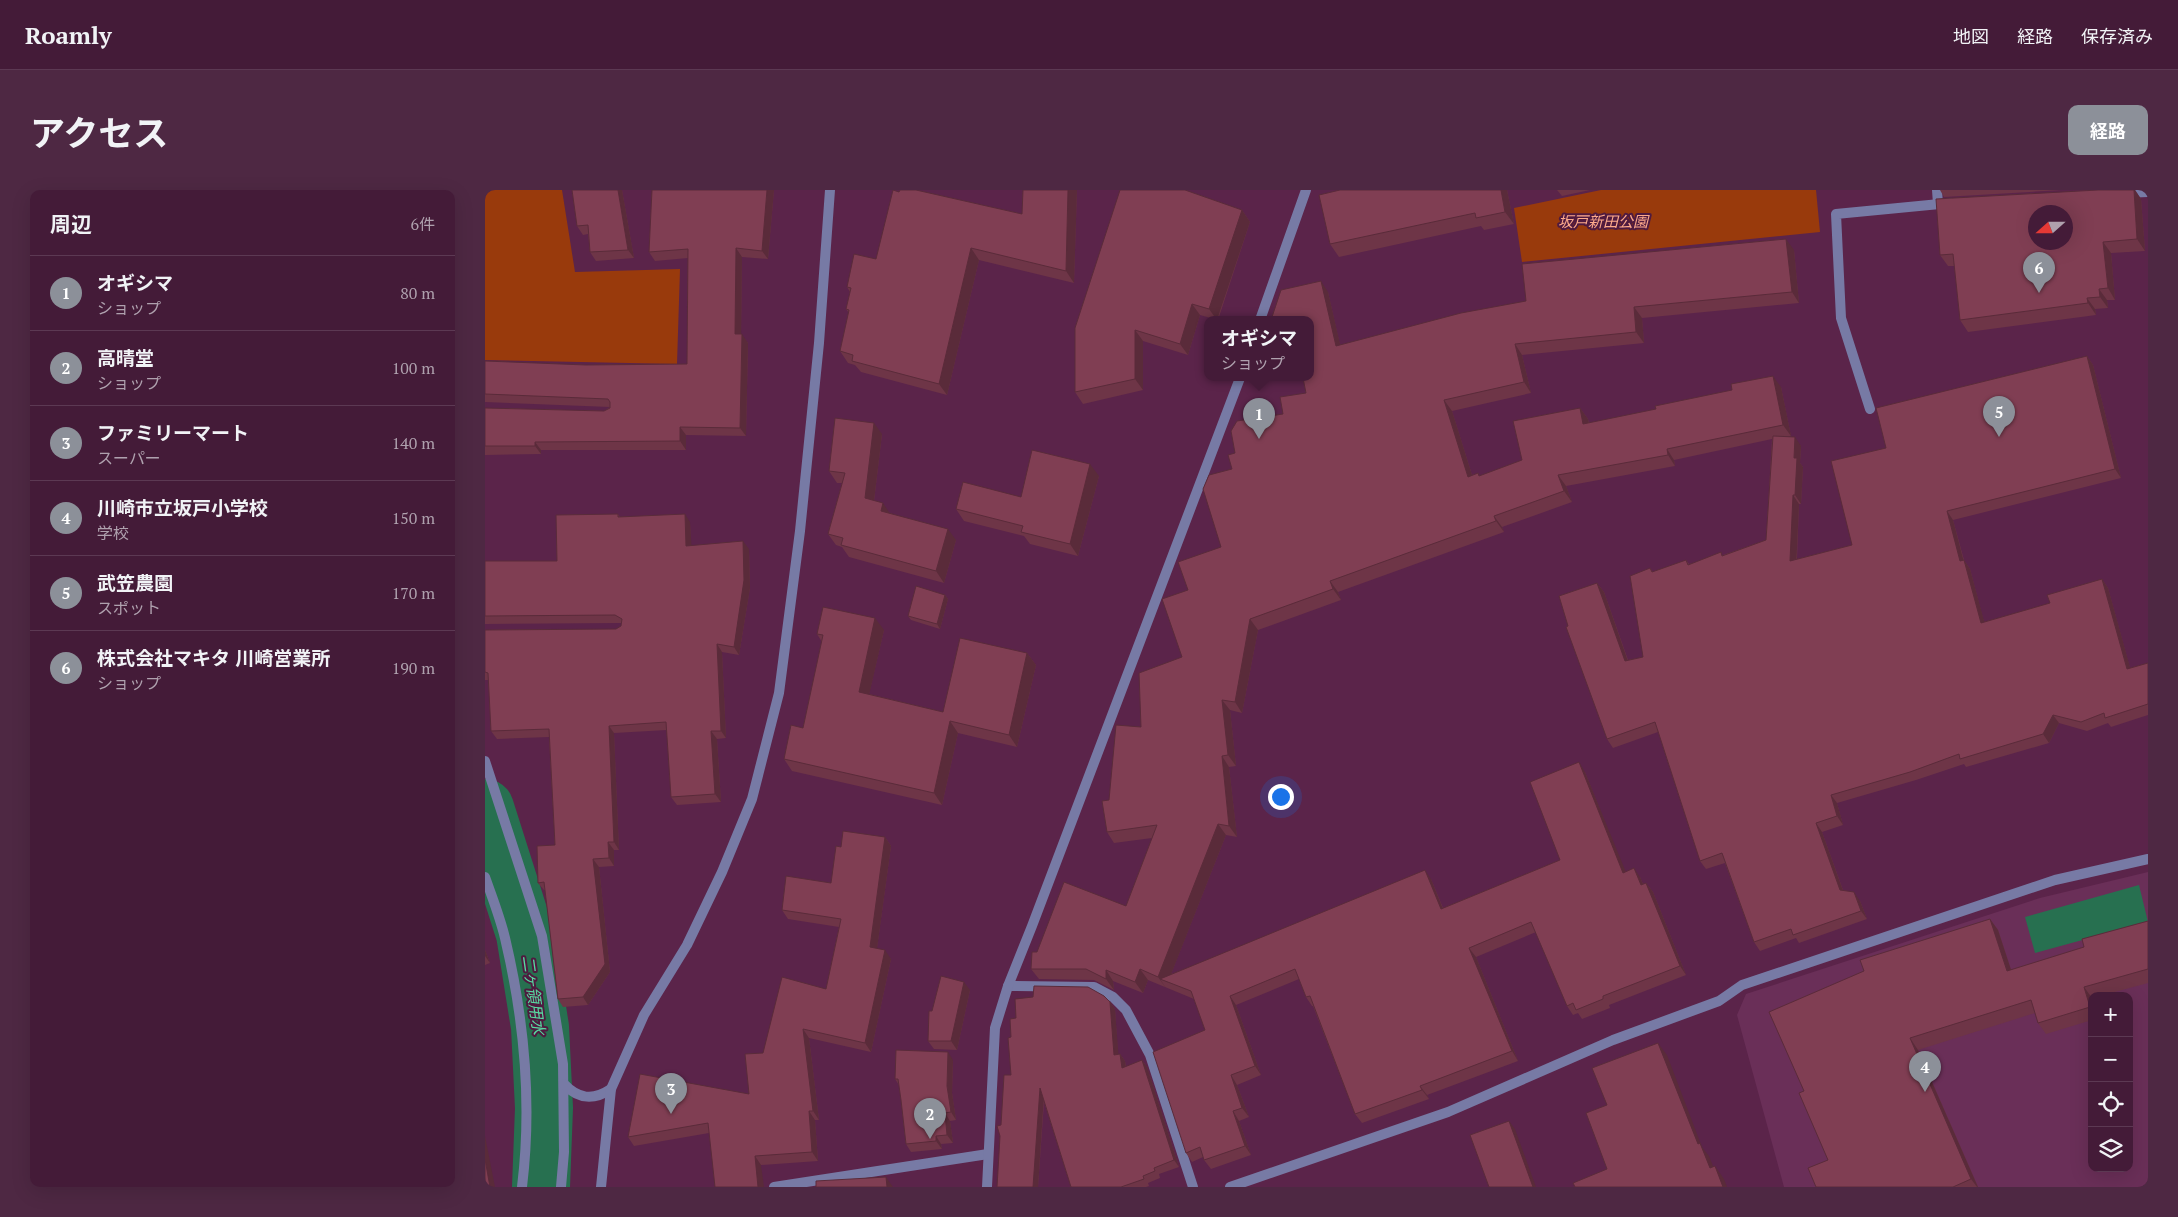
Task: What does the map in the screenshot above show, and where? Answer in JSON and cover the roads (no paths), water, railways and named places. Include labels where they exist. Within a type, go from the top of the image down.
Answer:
[{"type":"street","points":[[601,1187],[611,1089],[644,1015],[687,945],[726,863],[752,799],[779,693],[800,531],[819,343],[830,190]]},
{"type":"street","points":[[1261,316],[1306,190]]},
{"type":"street","points":[[1937,190],[1938,204]]},
{"type":"street","points":[[2110,194],[2148,192]]},
{"type":"street","points":[[1870,409],[1841,318],[1835,214],[1957,203]]},
{"type":"street","points":[[987,1187],[995,1028],[1008,986],[1036,917],[1238,381]]},
{"type":"street","points":[[485,761],[542,936],[563,1064],[564,1152],[561,1187]]},
{"type":"street","points":[[1230,1187],[1448,1112],[1613,1040],[1719,1001],[1742,985],[2055,880],[2148,859]]},
{"type":"street","points":[[485,877],[505,937],[522,1028],[526,1121],[522,1187]]},
{"type":"street","points":[[1008,986],[1094,987],[1113,997],[1126,1010],[1150,1055],[1193,1187]]},
{"type":"street","points":[[564,1084],[576,1094],[585,1097],[603,1094],[611,1089]]},
{"type":"street","points":[[774,1187],[988,1154]]},
{"type":"waterway","name":"二ヶ領用水","points":[[485,808],[525,934],[540,1027],[544,1108],[541,1187]]},
{"type":"place","name":"株式会社マキタ 川崎営業所","points":[[2039,293]]},
{"type":"place","name":"武笠農園","points":[[1999,437]]},
{"type":"place","name":"オギシマ","points":[[1259,439]]},
{"type":"place","name":"川崎市立坂戸小学校","points":[[1925,1092]]},
{"type":"place","name":"ファミリーマート","points":[[671,1114]]},
{"type":"place","name":"高晴堂","points":[[930,1139]]},
{"type":"park label","name":"坂戸新田公園","points":[[1603,222]]}]
